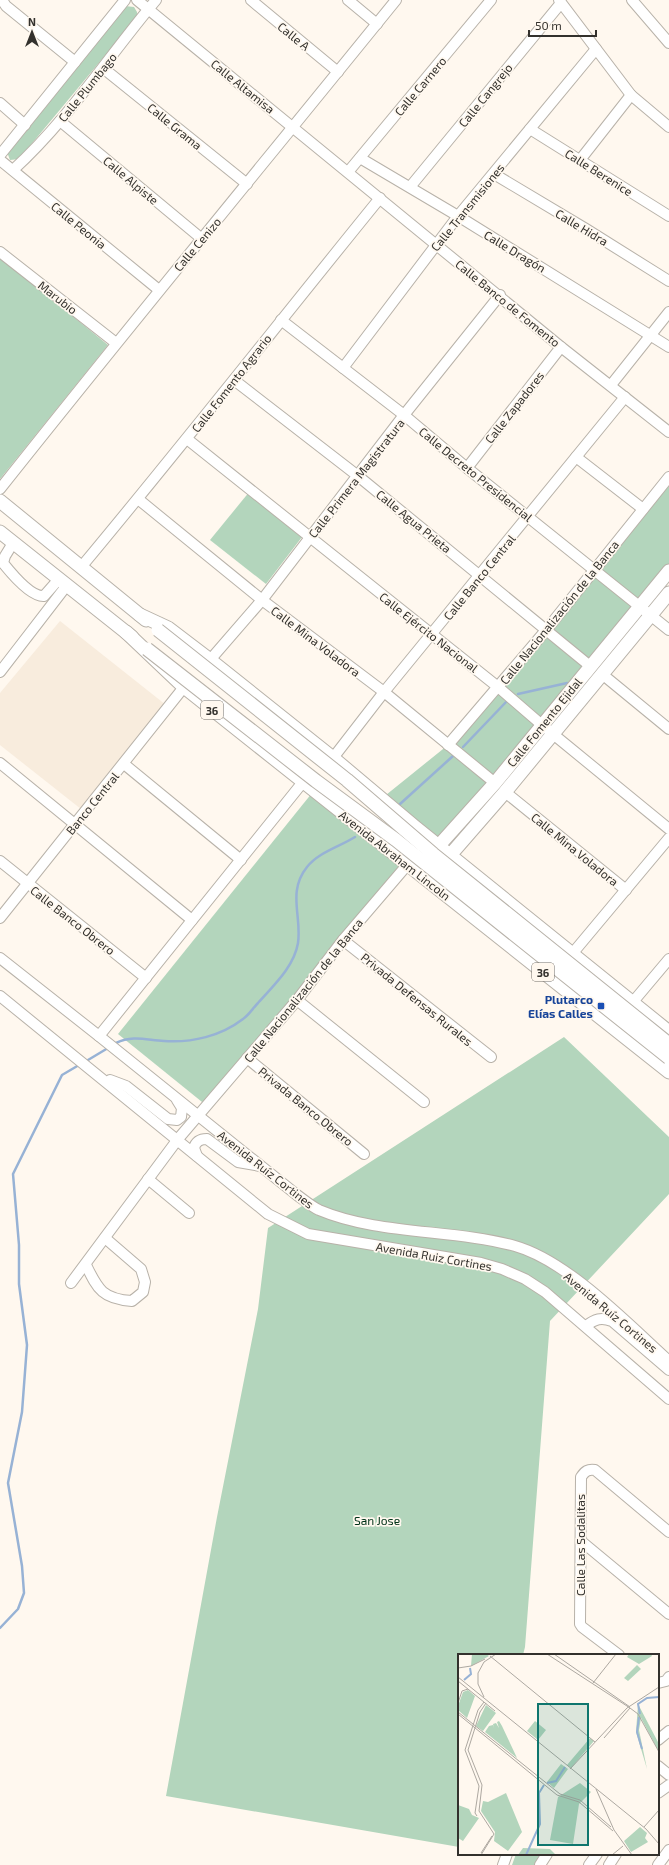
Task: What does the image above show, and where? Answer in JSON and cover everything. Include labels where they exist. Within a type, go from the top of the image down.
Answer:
[{"type":"main road","name":"36","points":[[0,501],[82,566],[158,630],[331,768],[434,854],[669,1044]]},
{"type":"main road","name":"Avenida Abraham Lincoln","points":[[0,532],[316,781],[426,864],[669,1058]]},
{"type":"main road","name":"Calle Fomento Ejidal","points":[[412,868],[439,846],[495,783],[669,571]]},
{"type":"main road","name":"Calle Fomento Ejidal","points":[[428,880],[505,792],[552,733],[669,593]]},
{"type":"main road","name":"36","points":[[140,615],[168,628],[210,660],[333,758],[415,827],[669,1032]]},
{"type":"main road","name":"Avenida Abraham Lincoln","points":[[126,632],[184,687],[669,1072]]},
{"type":"main road","points":[[392,853],[406,850],[413,845],[416,833],[415,827]]},
{"type":"street","points":[[2,0],[6,6],[75,62]]},
{"type":"street","name":"Calle Plumbago","points":[[0,155],[125,0]]},
{"type":"street","name":"Calle Altamisa","points":[[137,0],[348,172]]},
{"type":"street","name":"Calle Plumbago","points":[[13,170],[32,153],[60,121],[156,0]]},
{"type":"street","name":"Calle A","points":[[251,0],[338,72]]},
{"type":"street","points":[[348,0],[377,24]]},
{"type":"street","name":"Calle Cenizo","points":[[0,490],[116,343],[294,128],[396,0]]},
{"type":"street","name":"Calle Carnero","points":[[348,172],[491,0]]},
{"type":"street","points":[[634,1],[669,43]]},
{"type":"street","points":[[560,2],[631,95],[669,126]]},
{"type":"street","name":"Calle Cangrejo","points":[[410,187],[560,2]]},
{"type":"street","name":"Calle Transmisiones","points":[[343,368],[458,216],[596,49]]},
{"type":"street","name":"Calle Grama","points":[[103,68],[247,184]]},
{"type":"street","points":[[580,160],[631,95]]},
{"type":"street","points":[[0,103],[25,125]]},
{"type":"street","name":"Calle Alpiste","points":[[60,121],[202,238]]},
{"type":"street","name":"Calle Berenice","points":[[530,129],[669,216]]},
{"type":"street","name":"Calle Dragón","points":[[360,158],[458,216],[669,347]]},
{"type":"street","name":"Calle Peonia","points":[[0,160],[159,290]]},
{"type":"street","name":"Calle Banco de Fomento","points":[[348,172],[436,245],[669,432]]},
{"type":"street","name":"Calle Hidra","points":[[494,174],[586,229],[669,282]]},
{"type":"street","name":"Calle Fomento Agrario","points":[[82,566],[187,439],[380,198]]},
{"type":"street","name":"Marubio","points":[[0,252],[116,343]]},
{"type":"street","name":"Calle Primera Magistratura","points":[[210,660],[262,600],[404,416],[500,295]]},
{"type":"street","points":[[611,385],[669,312]]},
{"type":"street","name":"Calle Decreto Presidencial","points":[[281,320],[404,416],[669,630]]},
{"type":"street","name":"Calle Zapadores","points":[[467,468],[562,347]]},
{"type":"street","name":"Calle Agua Prieta","points":[[234,380],[358,476],[590,666]]},
{"type":"street","name":"Calle Banco Central","points":[[333,758],[384,692],[625,397]]},
{"type":"street","name":"Calle Ejército Nacional","points":[[187,439],[498,687],[669,830]]},
{"type":"street","points":[[576,456],[643,509]]},
{"type":"street","name":"Calle Nacionalización de la Banca","points":[[448,745],[595,570],[669,478]]},
{"type":"street","name":"Calle Mina Voladora","points":[[138,499],[262,600],[384,692],[495,783]]},
{"type":"street","points":[[13,543],[5,556],[3,563],[17,579],[39,597],[44,596],[63,582]]},
{"type":"street","points":[[2,667],[63,582]]},
{"type":"street","points":[[602,674],[669,729]]},
{"type":"street","name":"Banco Central","points":[[0,918],[184,687]]},
{"type":"street","points":[[0,763],[192,920]]},
{"type":"street","points":[[124,764],[242,860]]},
{"type":"street","points":[[99,1036],[242,860],[303,782]]},
{"type":"street","name":"Calle Mina Voladora","points":[[505,792],[626,890]]},
{"type":"street","points":[[572,954],[669,838]]},
{"type":"street","name":"Calle Banco Obrero","points":[[0,861],[146,978]]},
{"type":"street","name":"Calle Nacionalización de la Banca","points":[[71,1283],[86,1265],[178,1139],[297,1000],[343,940],[412,868]]},
{"type":"street","name":"Privada Defensas Rurales","points":[[343,940],[491,1058]]},
{"type":"street","name":"Avenida Ruíz Cortines","points":[[0,958],[297,1195],[318,1209],[345,1219],[489,1240],[516,1247],[538,1256],[577,1280],[669,1361]]},
{"type":"street","points":[[632,1003],[669,959]]},
{"type":"street","points":[[0,996],[178,1139],[197,1156]]},
{"type":"street","points":[[297,1000],[424,1102]]},
{"type":"street","name":"Privada Banco Obrero","points":[[247,1058],[364,1154]]},
{"type":"street","points":[[99,1076],[126,1086],[172,1121],[181,1117],[183,1112],[175,1097]]},
{"type":"street","points":[[197,1156],[194,1148],[196,1143],[198,1140],[207,1139],[238,1162],[262,1167]]},
{"type":"street","name":"Avenida Ruiz Cortines","points":[[197,1156],[258,1207],[279,1221],[308,1234],[474,1262],[502,1270],[525,1279],[545,1292],[586,1326],[669,1399]]},
{"type":"street","points":[[148,1179],[189,1213]]},
{"type":"street","points":[[86,1265],[94,1282],[103,1293],[116,1300],[132,1301],[143,1292],[145,1282],[141,1269],[105,1238]]},
{"type":"street","points":[[586,1326],[595,1319],[604,1318],[612,1322],[669,1370]]},
{"type":"street","name":"Calle Las Sodalitas","points":[[618,1654],[580,1624],[581,1477],[584,1472],[589,1469],[595,1470],[669,1532]]},
{"type":"street","points":[[581,1541],[669,1614]]},
{"type":"street","points":[[659,1767],[669,1775]]},
{"type":"street","points":[[659,1792],[669,1785]]},
{"type":"street","points":[[658,1865],[669,1850]]},
{"type":"street","points":[[503,1865],[507,1855]]},
{"type":"street","points":[[540,1865],[546,1855]]},
{"type":"street","points":[[589,1865],[596,1855]]},
{"type":"street","points":[[609,1865],[615,1855]]},
{"type":"shaded area","points":[[60,621],[166,705],[81,809],[0,745],[0,693]]},
{"type":"green space","points":[[125,6],[134,7],[137,12],[137,17],[19,159],[10,160],[7,152]]},
{"type":"green space","points":[[0,257],[108,345],[0,479]]},
{"type":"green space","points":[[669,477],[669,571],[439,846],[381,799],[448,745]]},
{"type":"green space","points":[[250,491],[302,537],[266,584],[210,540]]},
{"type":"green space","points":[[312,793],[404,863],[207,1106],[118,1034]]},
{"type":"green space","name":"San Jose","points":[[564,1037],[669,1137],[669,1194],[550,1321],[523,1654],[458,1654],[458,1847],[166,1796],[217,1517],[258,1309],[268,1228]]},
{"type":"green space","points":[[516,1855],[542,1855],[535,1865],[512,1865]]},
{"type":"waterway","points":[[518,694],[567,683]]},
{"type":"waterway","points":[[463,747],[507,701]]},
{"type":"waterway","points":[[400,804],[453,756]]},
{"type":"waterway","points":[[116,1043],[128,1039],[185,1041],[206,1037],[225,1030],[245,1017],[282,976],[296,952],[299,933],[296,895],[301,876],[307,867],[317,857],[355,837]]},
{"type":"waterway","points":[[88,1060],[108,1048]]},
{"type":"waterway","points":[[0,1628],[18,1609],[24,1593],[22,1566],[8,1483],[22,1412],[27,1345],[19,1284],[19,1245],[13,1174],[62,1075],[79,1065]]},
{"type":"place","name":"Plutarco Elías Calles","points":[[601,1006]]}]
